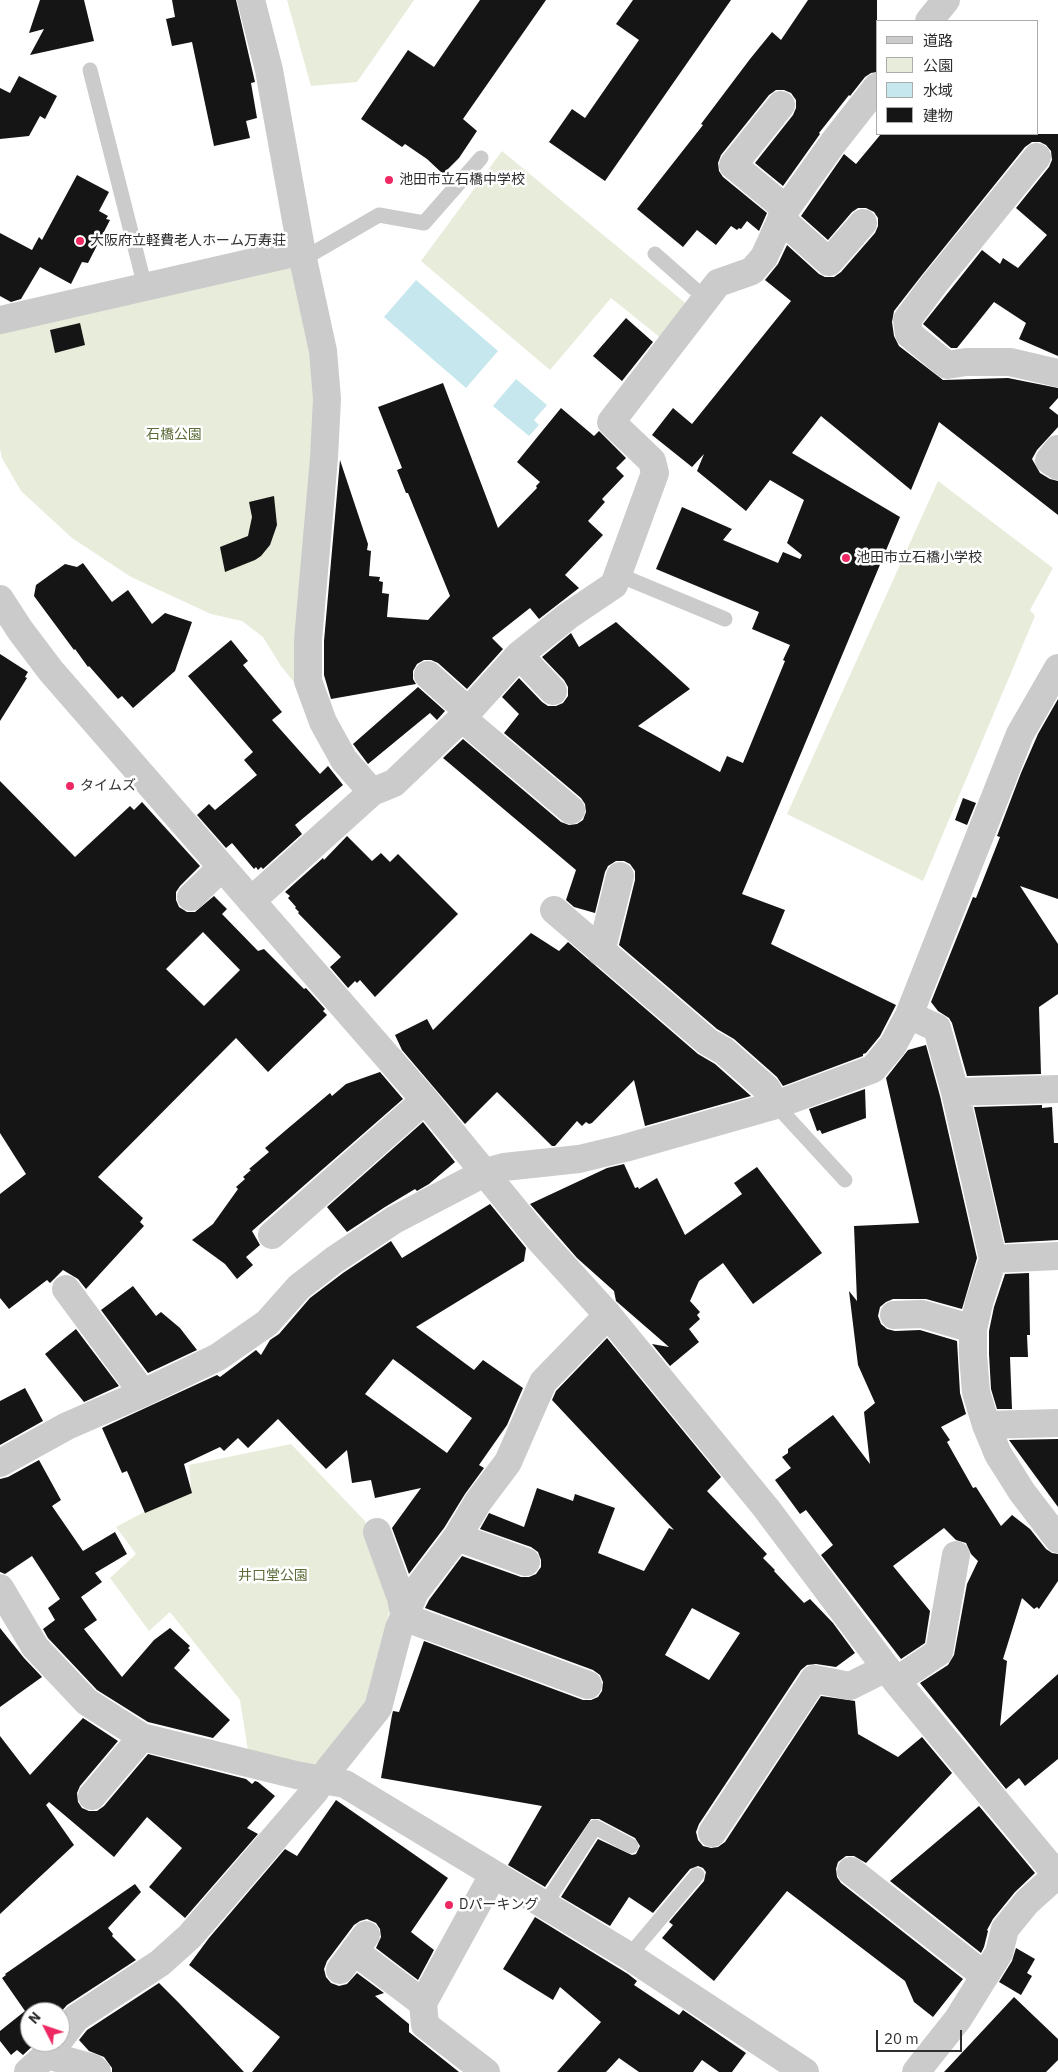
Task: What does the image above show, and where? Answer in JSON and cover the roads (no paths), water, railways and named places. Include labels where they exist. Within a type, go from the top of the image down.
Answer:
[{"type":"street","points":[[251,0],[269,70],[302,255],[323,351],[327,400],[324,458],[308,640],[308,681],[323,722],[344,760],[372,792]]},
{"type":"street","points":[[930,20],[946,0]]},
{"type":"street","points":[[251,901],[372,792],[394,783],[465,715],[519,655],[568,616],[614,585],[655,473],[652,461],[611,422],[718,283],[752,272],[764,257],[784,214],[833,143],[876,88]]},
{"type":"street","points":[[781,105],[733,165],[784,214],[829,262],[863,223]]},
{"type":"street","points":[[1037,157],[907,320],[909,334],[946,365],[966,362],[1010,362],[1058,373]]},
{"type":"street","points":[[0,320],[145,287],[302,255]]},
{"type":"street","points":[[1058,448],[1049,460],[1058,466]]},
{"type":"street","points":[[0,598],[20,630],[52,672],[221,868],[426,1100],[538,1238],[608,1315],[766,1508],[891,1674],[1058,1876],[1027,1902],[1005,1930],[999,1953],[985,1976],[958,2019],[916,2072]]},
{"type":"street","points":[[519,655],[553,691]]},
{"type":"street","points":[[0,1463],[67,1426],[143,1393],[218,1357],[267,1323],[299,1287],[334,1260],[394,1220],[486,1172],[504,1167],[579,1159],[776,1105],[873,1069],[893,1045],[909,1015],[1020,734],[1058,668]]},
{"type":"street","points":[[428,675],[465,715],[571,810]]},
{"type":"street","points":[[191,897],[221,868]]},
{"type":"street","points":[[601,952],[620,876]]},
{"type":"street","points":[[554,910],[708,1042],[724,1050],[767,1089],[776,1105]]},
{"type":"street","points":[[909,1015],[938,1028],[956,1092],[993,1260],[973,1329],[976,1392],[986,1425],[1003,1461],[1022,1492],[1058,1539]]},
{"type":"street","points":[[956,1092],[1058,1089]]},
{"type":"street","points":[[272,1235],[303,1193],[426,1100]]},
{"type":"street","points":[[993,1260],[1058,1256]]},
{"type":"street","points":[[66,1289],[143,1393]]},
{"type":"street","points":[[894,1315],[922,1314],[973,1329]]},
{"type":"street","points":[[70,2025],[76,2018],[160,1963],[190,1936],[322,1780],[378,1708],[399,1628],[415,1592],[457,1537],[478,1502],[508,1462],[543,1382],[608,1315]]},
{"type":"street","points":[[986,1425],[1058,1423]]},
{"type":"street","points":[[378,1532],[401,1598],[404,1614],[409,1619],[588,1685]]},
{"type":"street","points":[[457,1537],[526,1562]]},
{"type":"street","points":[[712,1833],[814,1679],[850,1686],[891,1674],[939,1652],[956,1555]]},
{"type":"street","points":[[0,1588],[35,1647],[87,1702],[142,1737],[296,1775],[345,1784],[629,1956],[805,2072]]},
{"type":"street","points":[[92,1796],[142,1737]]},
{"type":"street","points":[[851,1871],[985,1976]]},
{"type":"street","points":[[486,2072],[425,2025],[423,2003],[493,1875]]},
{"type":"street","points":[[353,1952],[423,2003]]},
{"type":"street","points":[[48,2052],[93,2068],[97,2072]]},
{"type":"lane","points":[[90,70],[145,287]]},
{"type":"lane","points":[[302,255],[379,215],[424,223],[481,158]]},
{"type":"lane","points":[[655,254],[706,299]]},
{"type":"lane","points":[[619,575],[725,619]]},
{"type":"lane","points":[[776,1105],[845,1180]]},
{"type":"lane","points":[[544,1906],[595,1827],[631,1846]]},
{"type":"lane","points":[[629,1956],[697,1875]]},
{"type":"water","points":[[416,280],[498,351],[466,388],[384,317]]},
{"type":"water","points":[[516,379],[547,405],[534,420],[539,425],[529,436],[493,406]]},
{"type":"place","name":"池田市立石橋中学校","points":[[389,180]]},
{"type":"place","name":"大阪府立軽費老人ホーム万寿荘","points":[[80,241]]},
{"type":"place","name":"池田市立石橋小学校","points":[[846,558]]},
{"type":"place","name":"タイムズ","points":[[70,786]]},
{"type":"place","name":"Dパーキング","points":[[449,1905]]},
{"type":"park label","name":"石橋公園","points":[[174,435]]},
{"type":"park label","name":"井口堂公園","points":[[273,1576]]}]
